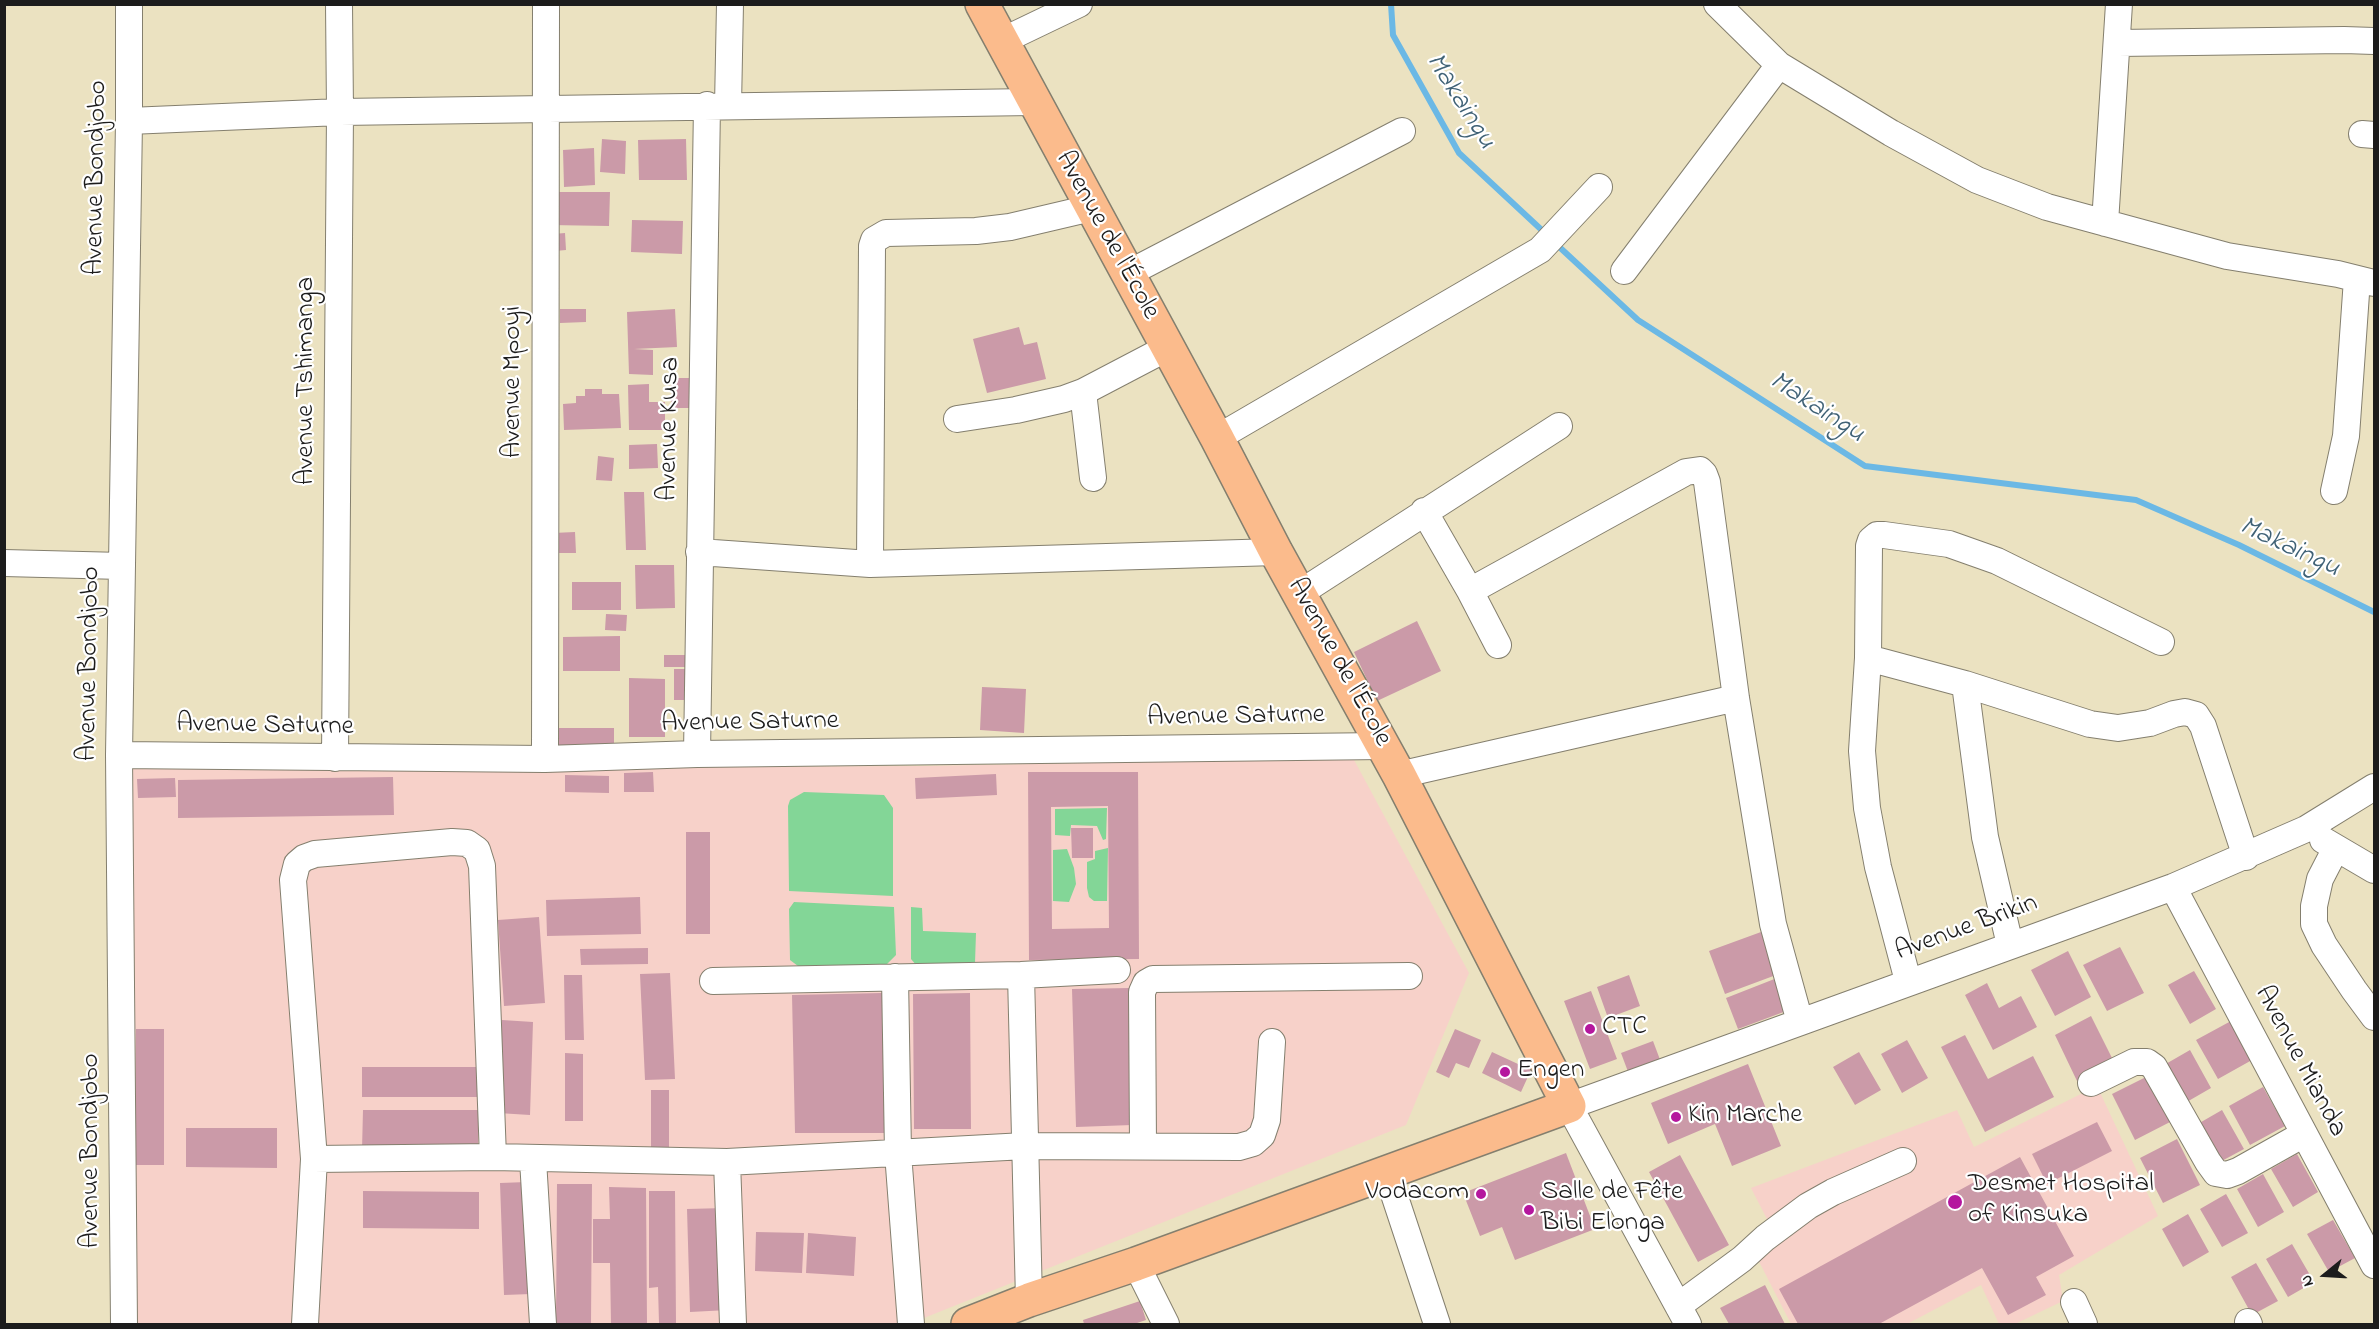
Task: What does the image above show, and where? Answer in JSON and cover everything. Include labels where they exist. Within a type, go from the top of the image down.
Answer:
[{"type":"main road","name":"Avenue de l'École","points":[[982,4],[1033,102],[1217,438],[1276,552],[1399,775],[1569,1106]]},
{"type":"main road","points":[[978,1323],[1029,1300],[1136,1264],[1569,1106]]},
{"type":"street","name":"Avenue Bondjobo","points":[[124,1324],[119,755],[129,4]]},
{"type":"street","name":"Avenue Tshimanga","points":[[335,758],[339,4]]},
{"type":"street","name":"Avenue Mpoyi","points":[[545,759],[546,4]]},
{"type":"street","name":"Avenue Kusa","points":[[697,754],[699,552],[717,105],[730,4]]},
{"type":"street","points":[[1002,41],[1079,4]]},
{"type":"street","points":[[1717,4],[1779,65],[1891,133],[1977,180],[2047,207],[2227,256],[2366,281],[2346,436],[2334,491]]},
{"type":"street","points":[[2105,223],[2120,4]]},
{"type":"street","points":[[2118,43],[2344,40],[2374,42]]},
{"type":"street","points":[[1624,271],[1779,65]]},
{"type":"street","points":[[129,121],[340,112],[545,107],[1033,102]]},
{"type":"street","points":[[1127,274],[1402,131]]},
{"type":"street","points":[[1217,438],[1548,242],[1599,187]]},
{"type":"street","points":[[870,564],[872,246],[874,240],[886,233],[976,231],[1010,227],[1091,208]]},
{"type":"street","points":[[957,419],[1016,410],[1083,392],[1167,348]]},
{"type":"street","points":[[1083,392],[1093,478]]},
{"type":"street","points":[[1300,593],[1559,426]]},
{"type":"street","points":[[1470,591],[1686,472],[1700,470],[1707,482],[1736,698],[1773,924],[1800,1022]]},
{"type":"street","points":[[1424,511],[1498,645]]},
{"type":"street","points":[[1908,981],[1878,867],[1867,808],[1862,751],[1868,658],[1869,546],[1871,540],[1877,535],[1884,535],[1949,544],[1997,561],[2161,642]]},
{"type":"street","points":[[699,552],[870,564],[1276,552]]},
{"type":"street","points":[[4,563],[122,566]]},
{"type":"street","points":[[1868,658],[1965,684],[2090,724],[2118,728],[2150,723],[2185,712],[2196,715],[2203,726],[2246,857]]},
{"type":"street","points":[[1965,684],[1985,837],[2010,945]]},
{"type":"street","points":[[1399,775],[1736,698]]},
{"type":"street","name":"Avenue Saturne","points":[[119,755],[545,759],[697,754],[1383,746]]},
{"type":"street","name":"Avenue Brikin","points":[[1569,1106],[1908,981],[2173,887],[2306,829],[2374,787]]},
{"type":"street","points":[[2306,829],[2374,870]]},
{"type":"street","points":[[305,1324],[314,1159],[292,880],[297,864],[304,858],[315,854],[452,842],[467,843],[477,850],[482,866],[493,1157]]},
{"type":"street","points":[[2336,848],[2320,879],[2314,906],[2314,924],[2330,954],[2374,1017]]},
{"type":"street","name":"Avenue Mianda","points":[[2173,887],[2374,1265]]},
{"type":"street","points":[[713,981],[1021,975],[1117,970]]},
{"type":"street","points":[[1021,975],[1029,1300]]},
{"type":"street","points":[[1143,1145],[1142,992],[1146,983],[1153,979],[1408,976]]},
{"type":"street","points":[[895,977],[898,1153],[911,1324]]},
{"type":"street","points":[[314,1159],[493,1157],[534,1160],[727,1162],[1025,1146],[1239,1147],[1253,1143],[1262,1135],[1267,1120],[1272,1042]]},
{"type":"street","points":[[2091,1083],[2134,1062],[2147,1062],[2154,1067],[2216,1173],[2227,1175],[2238,1171],[2304,1134]]},
{"type":"street","name":"Avenue de l'École","points":[[1569,1106],[1683,1315]]},
{"type":"street","points":[[534,1160],[543,1324]]},
{"type":"street","points":[[1683,1315],[1742,1258],[1808,1206],[1833,1192],[1904,1161]]},
{"type":"street","points":[[727,1162],[734,1324]]},
{"type":"street","points":[[1387,1173],[1437,1324]]},
{"type":"street","points":[[1136,1264],[1166,1324]]},
{"type":"shaded area","points":[[1353,758],[1469,973],[1406,1125],[909,1324],[131,1324],[127,769],[924,766]]},
{"type":"shaded area","name":"Desmet Hospital of Kinsuka","points":[[2097,1086],[2158,1216],[2059,1275],[2063,1301],[2015,1324],[1999,1324],[1981,1285],[1907,1324],[1791,1324],[1748,1240],[1769,1223],[1751,1188],[1957,1110],[1974,1147]]},
{"type":"green space","points":[[804,792],[884,795],[893,808],[893,896],[789,891],[788,806],[790,800]]},
{"type":"green space","points":[[1107,808],[1106,839],[1103,840],[1097,826],[1071,825],[1070,836],[1055,835],[1055,809]]},
{"type":"green space","points":[[1108,848],[1107,901],[1094,901],[1089,897],[1087,888],[1087,862],[1095,859],[1095,851]]},
{"type":"green space","points":[[1067,849],[1074,868],[1076,884],[1069,902],[1053,901],[1053,850]]},
{"type":"green space","points":[[794,902],[894,907],[896,955],[883,968],[808,970],[798,966],[790,960],[789,909]]},
{"type":"green space","points":[[911,907],[922,908],[923,931],[976,933],[975,963],[964,971],[917,966],[911,959]]},
{"type":"building","points":[[602,139],[626,141],[625,174],[600,172]]},
{"type":"building","points":[[686,139],[687,180],[639,180],[638,140]]},
{"type":"building","points":[[594,148],[595,185],[564,187],[563,150]]},
{"type":"building","points":[[557,192],[610,192],[609,226],[550,225]]},
{"type":"building","points":[[632,220],[683,221],[682,254],[631,252]]},
{"type":"building","points":[[565,233],[566,250],[555,251],[553,234]]},
{"type":"building","points":[[560,309],[586,309],[586,322],[560,323]]},
{"type":"building","points":[[675,309],[677,347],[634,349],[653,350],[653,375],[629,374],[627,312]]},
{"type":"building","points":[[1019,327],[1024,345],[1037,342],[1046,379],[987,393],[973,339]]},
{"type":"building","points":[[671,378],[695,378],[697,408],[671,408]]},
{"type":"building","points":[[649,384],[649,402],[665,402],[665,430],[629,430],[628,385]]},
{"type":"building","points":[[585,389],[602,389],[602,394],[619,394],[621,428],[564,430],[563,404],[576,403],[576,396],[585,396]]},
{"type":"building","points":[[657,444],[658,468],[629,469],[629,445]]},
{"type":"building","points":[[598,456],[614,458],[612,481],[596,480]]},
{"type":"building","points":[[624,492],[644,492],[646,550],[626,550]]},
{"type":"building","points":[[575,532],[576,553],[553,553],[553,533]]},
{"type":"building","points":[[635,565],[674,565],[675,608],[636,609]]},
{"type":"building","points":[[572,582],[621,582],[621,610],[572,610]]},
{"type":"building","points":[[606,614],[627,615],[626,631],[605,630]]},
{"type":"building","points":[[1417,621],[1441,671],[1377,701],[1354,652]]},
{"type":"building","points":[[620,636],[620,671],[563,671],[563,637]]},
{"type":"building","points":[[664,655],[688,655],[688,667],[664,667]]},
{"type":"building","points":[[674,669],[692,669],[692,700],[674,700]]},
{"type":"building","points":[[629,678],[665,679],[665,737],[629,737]]},
{"type":"building","points":[[982,687],[1026,689],[1024,733],[980,730]]},
{"type":"building","points":[[554,728],[614,728],[614,748],[555,749]]},
{"type":"building","points":[[653,772],[654,792],[624,792],[624,773]]},
{"type":"building","points":[[1028,772],[1138,772],[1139,959],[1029,960]],"holes":[[[1108,806],[1109,928],[1052,929],[1051,807]]]},
{"type":"building","points":[[996,774],[997,795],[916,799],[915,778]]},
{"type":"building","points":[[565,775],[609,776],[609,793],[565,792]]},
{"type":"building","points":[[393,777],[394,815],[178,818],[178,780]]},
{"type":"building","points":[[175,778],[176,797],[138,798],[137,779]]},
{"type":"building","points":[[1071,828],[1093,828],[1093,858],[1072,858]]},
{"type":"building","points":[[686,832],[710,832],[710,934],[686,934]]},
{"type":"building","points":[[640,897],[641,934],[547,936],[546,900]]},
{"type":"building","points":[[539,917],[545,1003],[504,1006],[498,920]]},
{"type":"building","points":[[1761,932],[1776,975],[1725,994],[1709,951]]},
{"type":"building","points":[[2120,947],[2144,993],[2107,1011],[2083,965]]},
{"type":"building","points":[[648,948],[648,964],[581,965],[580,949]]},
{"type":"building","points":[[2068,951],[2091,997],[2055,1016],[2031,970]]},
{"type":"building","points":[[2194,971],[2216,1009],[2190,1024],[2168,985]]},
{"type":"building","points":[[670,973],[675,1079],[645,1080],[640,974]]},
{"type":"building","points":[[564,975],[582,975],[584,1040],[565,1040]]},
{"type":"building","points":[[1629,975],[1640,1006],[1608,1018],[1597,987]]},
{"type":"building","points":[[1777,978],[1789,1010],[1738,1029],[1726,998]]},
{"type":"building","points":[[1987,983],[1999,1008],[2021,996],[2037,1027],[1993,1050],[1965,995]]},
{"type":"building","points":[[1130,988],[1132,1125],[1076,1127],[1072,989]]},
{"type":"building","points":[[1591,991],[1617,1059],[1590,1069],[1564,1001]]},
{"type":"building","points":[[882,993],[886,1133],[795,1133],[792,995]]},
{"type":"building","points":[[970,993],[971,1129],[914,1129],[913,994]]},
{"type":"building","points":[[2091,1016],[2114,1062],[2077,1081],[2055,1035]]},
{"type":"building","points":[[502,1020],[533,1022],[530,1115],[498,1113]]},
{"type":"building","points":[[2231,1021],[2252,1060],[2218,1079],[2196,1040]]},
{"type":"building","points":[[136,1029],[164,1029],[164,1165],[135,1165]]},
{"type":"building","points":[[1455,1029],[1481,1040],[1469,1068],[1456,1063],[1449,1078],[1436,1072]]},
{"type":"building","points":[[1965,1035],[1988,1079],[2033,1056],[2054,1097],[1985,1132],[1941,1047]]},
{"type":"building","points":[[1907,1040],[1928,1078],[1902,1093],[1881,1054]]},
{"type":"building","points":[[1653,1041],[1662,1065],[1630,1077],[1621,1053]]},
{"type":"building","points":[[2190,1050],[2211,1088],[2185,1103],[2164,1065]]},
{"type":"building","points":[[1492,1052],[1531,1070],[1521,1092],[1482,1073]]},
{"type":"building","points":[[1859,1052],[1881,1090],[1855,1105],[1833,1067]]},
{"type":"building","points":[[565,1053],[583,1054],[583,1121],[565,1121]]},
{"type":"building","points":[[1748,1064],[1781,1146],[1732,1166],[1715,1124],[1668,1144],[1651,1103]]},
{"type":"building","points":[[362,1067],[477,1067],[477,1097],[362,1097]]},
{"type":"building","points":[[2148,1076],[2172,1121],[2135,1140],[2112,1094]]},
{"type":"building","points":[[2263,1087],[2285,1126],[2250,1145],[2229,1106]]},
{"type":"building","points":[[651,1090],[669,1090],[669,1151],[651,1152]]},
{"type":"building","points":[[363,1110],[478,1110],[478,1151],[362,1150]]},
{"type":"building","points":[[2222,1110],[2244,1149],[2218,1163],[2196,1125]]},
{"type":"building","points":[[2097,1122],[2112,1151],[2047,1184],[2032,1154]]},
{"type":"building","points":[[186,1128],[277,1128],[277,1168],[186,1167]]},
{"type":"building","points":[[2177,1139],[2200,1185],[2163,1203],[2140,1158]]},
{"type":"building","name":"Salle de Fête Bibi Elonga","points":[[1566,1153],[1595,1229],[1515,1260],[1502,1227],[1480,1236],[1463,1193]]},
{"type":"building","points":[[2297,1154],[2318,1192],[2293,1207],[2271,1169]]},
{"type":"building","points":[[1680,1155],[1729,1245],[1698,1262],[1649,1172]]},
{"type":"building","points":[[2020,1157],[2074,1256],[2036,1277],[2046,1295],[2008,1315],[1982,1268],[1879,1324],[1798,1324],[1779,1289]]},
{"type":"building","points":[[2263,1174],[2284,1212],[2258,1227],[2237,1189]]},
{"type":"building","points":[[527,1182],[531,1294],[504,1295],[500,1183]]},
{"type":"building","points":[[557,1184],[592,1184],[591,1324],[556,1324]]},
{"type":"building","points":[[609,1187],[646,1188],[647,1324],[611,1324],[610,1263],[593,1263],[593,1219],[610,1219]]},
{"type":"building","points":[[363,1191],[479,1192],[479,1229],[363,1228]]},
{"type":"building","points":[[649,1191],[675,1191],[676,1324],[659,1323],[658,1287],[649,1288]]},
{"type":"building","points":[[2226,1194],[2248,1233],[2222,1247],[2200,1209]]},
{"type":"building","points":[[725,1208],[728,1310],[690,1312],[687,1209]]},
{"type":"building","points":[[2188,1214],[2209,1252],[2183,1267],[2162,1229]]},
{"type":"building","points":[[2333,1220],[2355,1258],[2329,1272],[2307,1234]]},
{"type":"building","points":[[756,1232],[804,1233],[802,1273],[755,1271]]},
{"type":"building","points":[[808,1233],[856,1237],[854,1276],[806,1273]]},
{"type":"building","points":[[2292,1244],[2314,1282],[2288,1297],[2266,1259]]},
{"type":"building","points":[[2256,1263],[2278,1301],[2252,1315],[2231,1277]]},
{"type":"building","points":[[1765,1285],[1785,1324],[1729,1324],[1720,1308]]},
{"type":"building","points":[[1140,1301],[1146,1320],[1134,1324],[1084,1324],[1083,1320]]},
{"type":"waterway","name":"Makaingu","points":[[1391,4],[1393,35],[1459,153],[1546,234]]},
{"type":"waterway","name":"Makaingu","points":[[1555,243],[1638,320],[1865,466],[2136,500],[2239,545],[2374,612]]},
{"type":"place","name":"CTC","points":[[1590,1029]]},
{"type":"place","name":"Engen","points":[[1505,1072]]},
{"type":"place","name":"Kin Marche","points":[[1676,1117]]},
{"type":"place","name":"Vodacom","points":[[1481,1194]]},
{"type":"place","name":"Desmet Hospital of Kinsuka","points":[[1955,1202]]},
{"type":"place","name":"Salle de Fête Bibi Elonga","points":[[1529,1210]]}]
